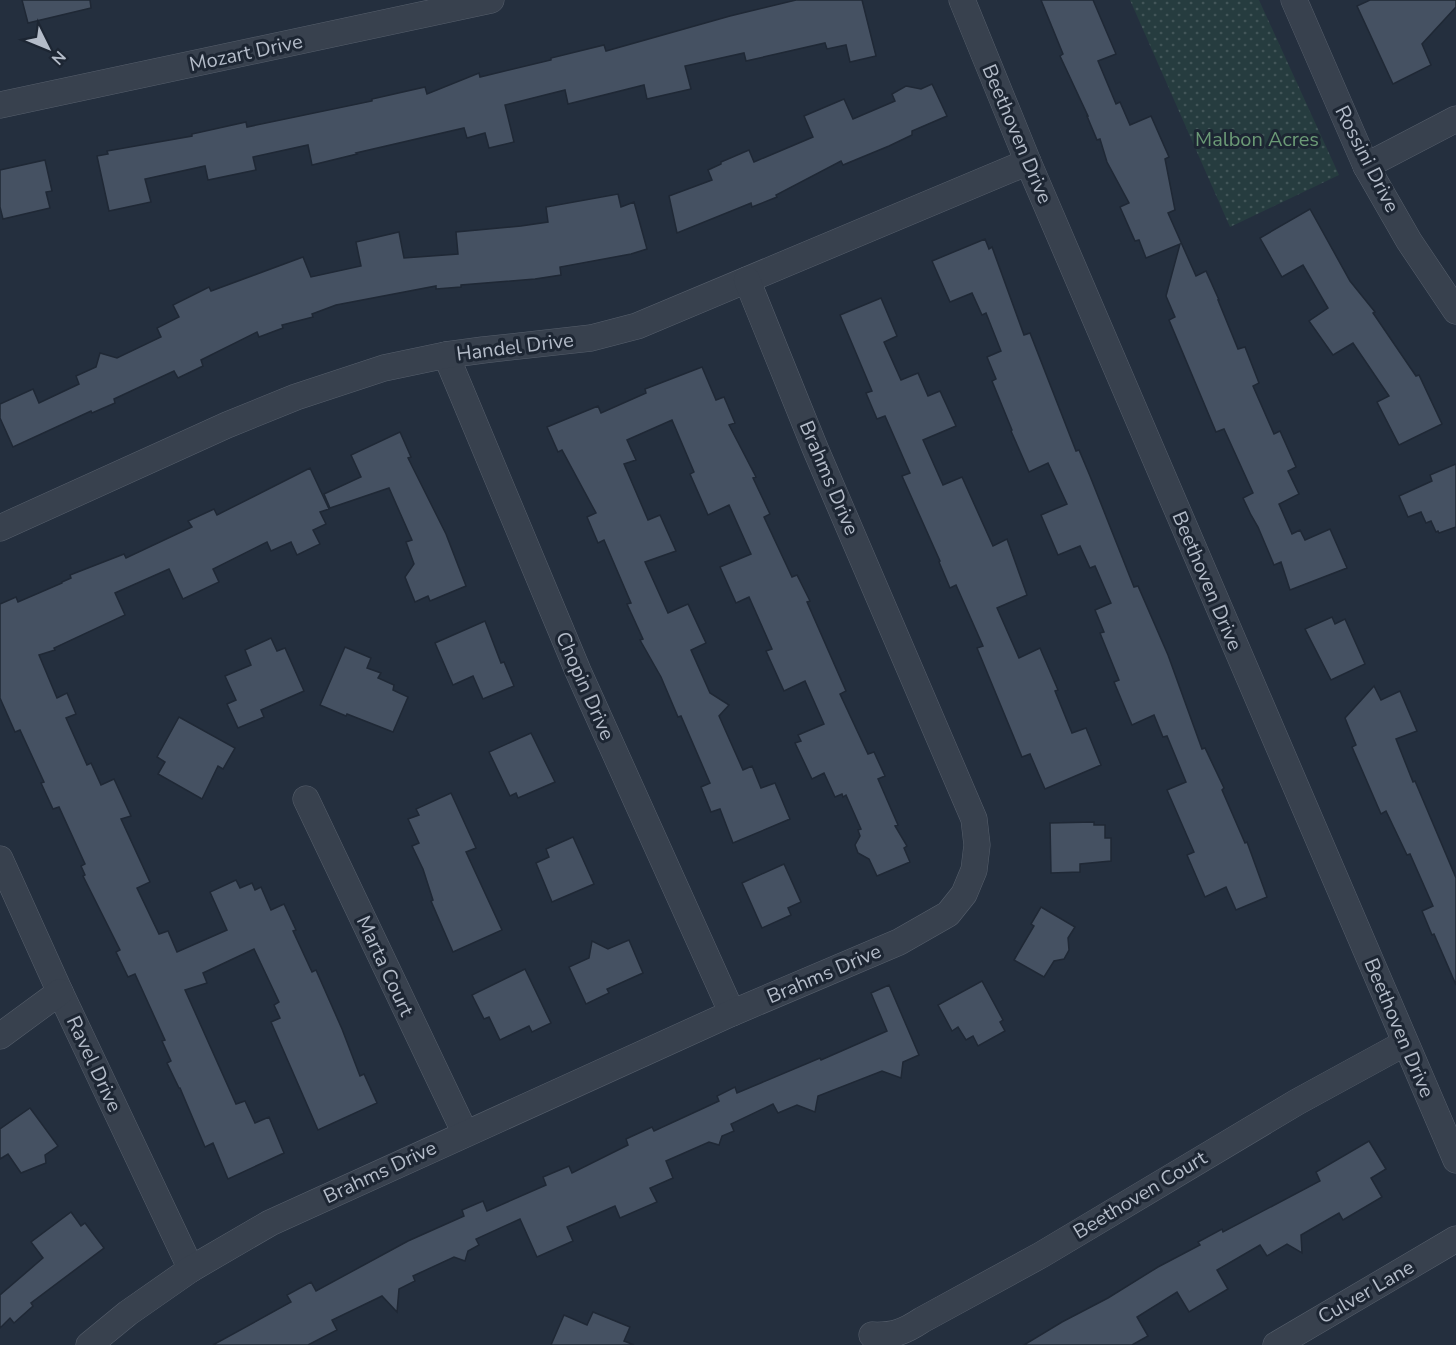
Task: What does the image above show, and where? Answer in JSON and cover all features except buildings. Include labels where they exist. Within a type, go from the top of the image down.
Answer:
[{"type":"street","name":"Mozart Drive","points":[[0,105],[491,0]]},
{"type":"street","name":"Beethoven Drive","points":[[962,0],[1028,162],[1456,1160]]},
{"type":"street","name":"Rossini Drive","points":[[1294,0],[1366,166],[1409,241],[1456,311]]},
{"type":"street","points":[[1366,166],[1456,119]]},
{"type":"street","name":"Handel Drive","points":[[0,528],[227,425],[296,397],[384,368],[483,350],[591,338],[638,326],[1028,162]]},
{"type":"street","name":"Brahms Drive","points":[[89,1345],[128,1313],[190,1269],[270,1223],[732,1013],[899,942],[948,914],[964,894],[974,870],[977,845],[974,819],[815,448],[747,280]]},
{"type":"street","name":"Chopin Drive","points":[[446,356],[578,671],[732,1013]]},
{"type":"street","name":"Marta Court","points":[[306,799],[465,1133]]},
{"type":"street","name":"Ravel Drive","points":[[0,859],[190,1269]]},
{"type":"street","points":[[0,1036],[60,992]]},
{"type":"street","name":"Beethoven Court","points":[[872,1335],[887,1336],[906,1331],[1297,1102],[1405,1043]]},
{"type":"street","name":"Culver Lane","points":[[1276,1345],[1456,1239]]},
{"type":"green space","name":"Malbon Acres","points":[[1130,0],[1259,0],[1339,175],[1230,227]]}]
